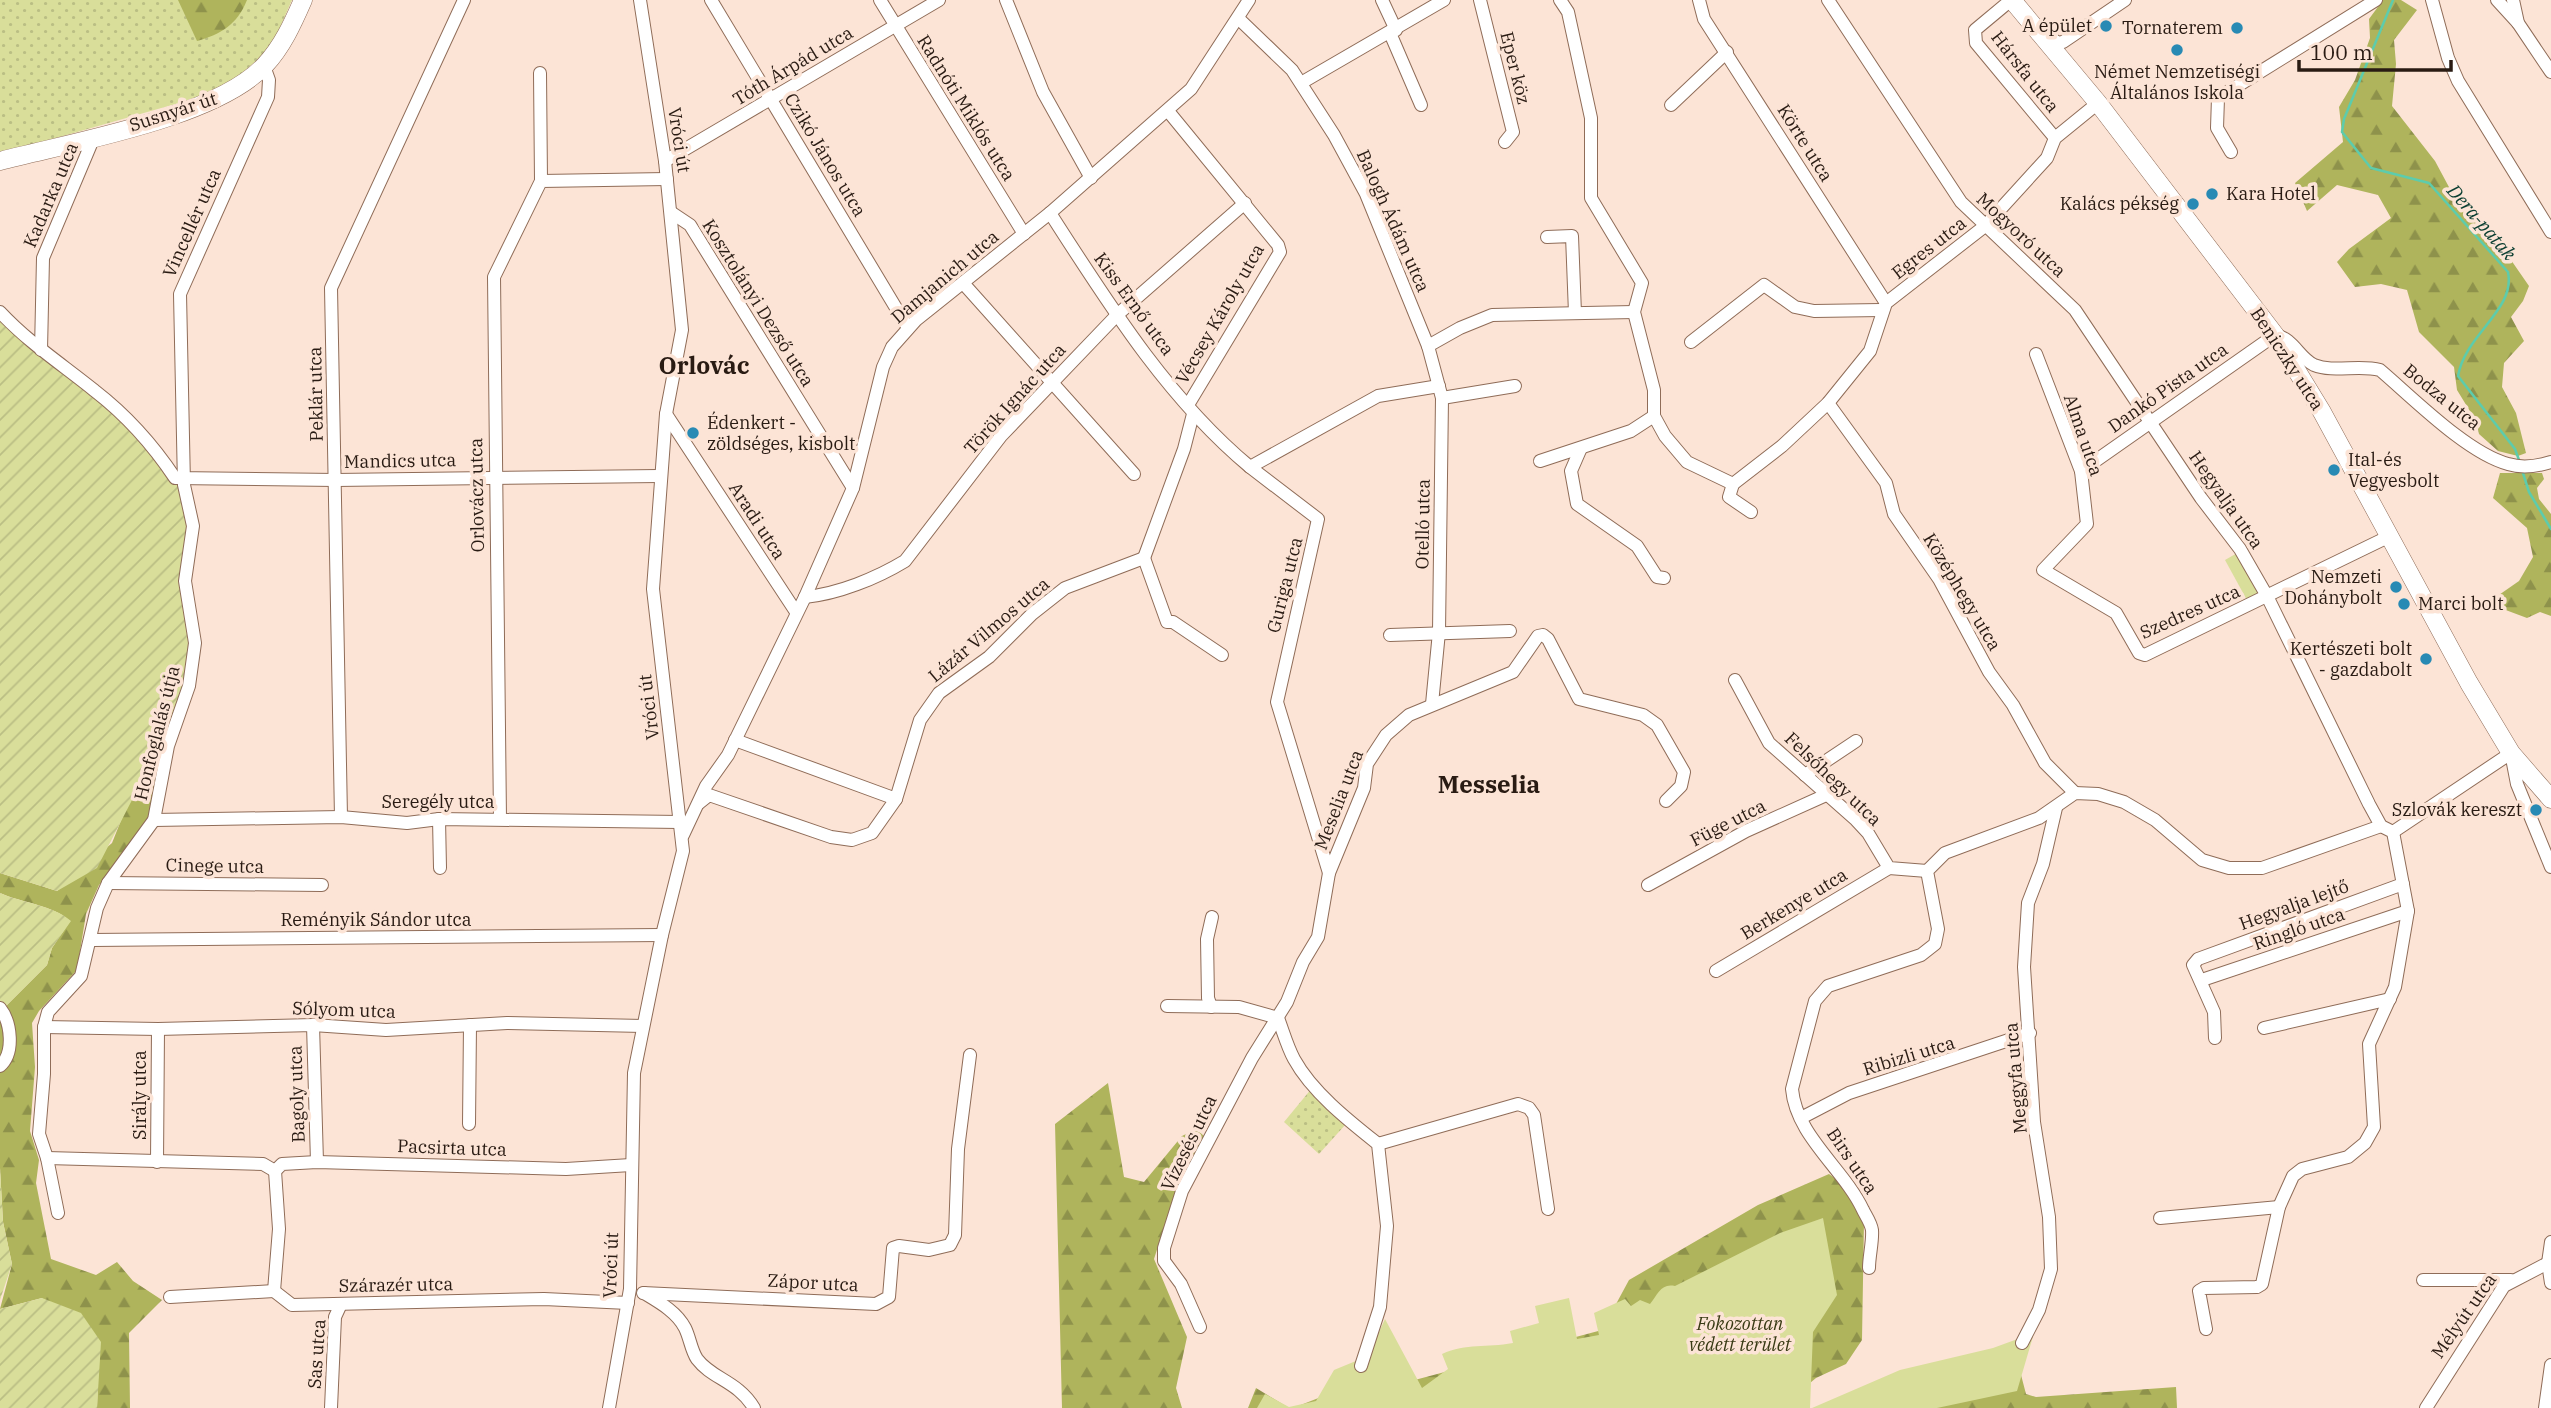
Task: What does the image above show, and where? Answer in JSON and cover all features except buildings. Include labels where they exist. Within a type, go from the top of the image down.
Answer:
[{"type":"main road","name":"Susnyár út","points":[[0,161],[94,137],[214,100],[245,83],[264,66],[277,51],[303,0]]},
{"type":"main road","name":"Beniczky utca","points":[[2011,0],[2098,103],[2275,335],[2309,390],[2511,753],[2551,799]]},
{"type":"street","name":"Peklár utca","points":[[341,817],[331,288],[464,0]]},
{"type":"street","name":"Vróci út","points":[[609,1408],[628,1303],[636,1291],[631,1165],[634,1073],[662,935],[683,851],[653,589],[659,476],[666,414],[682,330],[672,214],[640,0]]},
{"type":"street","name":"Czikó János utca","points":[[711,0],[908,328]]},
{"type":"street","name":"Radnóti Miklós utca","points":[[880,0],[1024,234]]},
{"type":"street","name":"Tóth Árpád utca","points":[[665,161],[939,0]]},
{"type":"street","points":[[1006,0],[1043,92],[1091,178]]},
{"type":"street","name":"Damjanich utca","points":[[682,836],[735,740],[805,597],[853,488],[883,367],[892,347],[908,328],[1050,213],[1191,89],[1249,0]]},
{"type":"street","points":[[1382,0],[1421,106]]},
{"type":"street","points":[[1301,83],[1444,0]]},
{"type":"street","name":"Eper köz","points":[[1480,0],[1513,132],[1506,142]]},
{"type":"street","points":[[1560,0],[1568,12],[1591,118],[1591,198],[1642,283],[1634,312],[1654,390],[1654,416],[1665,436],[1687,462],[1733,484]]},
{"type":"street","name":"Körte utca","points":[[1699,0],[1704,19],[1884,306]]},
{"type":"street","name":"Mogyoró utca","points":[[1828,0],[1961,202],[2075,310],[2149,421]]},
{"type":"street","points":[[2011,0],[2057,43],[2063,42],[2125,0]]},
{"type":"street","name":"Hársfa utca","points":[[2011,0],[1975,30],[1976,43],[2055,138]]},
{"type":"street","points":[[2231,152],[2214,119],[2218,99],[2376,0]]},
{"type":"street","points":[[2431,0],[2448,58],[2458,81],[2551,232]]},
{"type":"street","points":[[2497,0],[2518,23],[2551,72]]},
{"type":"street","points":[[2513,0],[2518,23]]},
{"type":"street","name":"Balogh Ádám utca","points":[[1239,19],[1282,57],[1301,83],[1366,194],[1428,346]]},
{"type":"street","points":[[1671,105],[1727,52]]},
{"type":"street","name":"Vincellér utca","points":[[184,479],[180,293],[268,97],[270,80],[264,66]]},
{"type":"street","name":"Orlovácz utca","points":[[500,819],[494,478],[494,277],[541,181],[540,73]]},
{"type":"street","name":"Egres utca","points":[[1884,306],[1985,226],[2047,158],[2055,138],[2098,103]]},
{"type":"street","name":"Vécsey Károly utca","points":[[1144,558],[1184,449],[1191,410],[1280,252],[1278,245],[1245,203],[1168,111]]},
{"type":"street","name":"Kadarka utca","points":[[41,351],[43,258],[94,137]]},
{"type":"street","points":[[541,181],[667,179]]},
{"type":"street","name":"Török Ignác utca","points":[[805,597],[822,596],[890,570],[905,561],[1002,436],[1051,384],[1117,315],[1245,203]]},
{"type":"street","name":"Kiss Ernő utca","points":[[1050,213],[1117,315],[1191,410],[1250,467]]},
{"type":"street","name":"Kosztolányi Dezső utca","points":[[672,214],[690,226],[853,488]]},
{"type":"street","points":[[1548,237],[1572,236],[1575,313]]},
{"type":"street","points":[[963,283],[1134,474]]},
{"type":"street","points":[[1691,342],[1764,285],[1795,307],[1814,311],[1884,306],[1870,351],[1828,403],[1782,446],[1733,484],[1729,497],[1751,512]]},
{"type":"street","points":[[0,312],[41,351],[116,408],[163,460],[175,478],[184,479]]},
{"type":"street","points":[[1428,346],[1460,328],[1492,316],[1634,312]]},
{"type":"street","name":"Dankó Pista utca","points":[[2081,471],[2275,335]]},
{"type":"street","name":"Bodza utca","points":[[2275,335],[2288,341],[2313,364],[2330,368],[2365,366],[2380,370],[2455,433],[2511,466],[2551,462]]},
{"type":"street","name":"Otelló utca","points":[[1428,346],[1441,392],[1439,632],[1432,704]]},
{"type":"street","name":"Alma utca","points":[[2036,354],[2081,471],[2086,529]]},
{"type":"street","points":[[1250,467],[1378,396],[1515,386]]},
{"type":"street","name":"Középhegy utca","points":[[1828,403],[1886,482],[1894,514],[1938,579],[1989,672],[2013,705],[2045,763],[2075,793]]},
{"type":"street","name":"Aradi utca","points":[[666,414],[796,612]]},
{"type":"street","points":[[1540,461],[1631,431],[1654,416]]},
{"type":"street","name":"Hegyalja utca","points":[[2149,421],[2241,549],[2267,596],[2387,829],[2408,911],[2395,987],[2369,1044],[2374,1127],[2370,1136],[2348,1157],[2302,1169],[2293,1176],[2279,1207],[2262,1284],[2257,1287],[2204,1288],[2199,1291],[2206,1329]]},
{"type":"street","points":[[163,460],[183,445]]},
{"type":"street","points":[[1581,449],[1571,471],[1577,504],[1637,546],[1657,577],[1664,578]]},
{"type":"street","name":"Guriga utca","points":[[1250,467],[1318,522],[1277,702],[1329,873]]},
{"type":"street","name":"Mandics utca","points":[[184,479],[659,476]]},
{"type":"street","name":"Honfoglalás útja","points":[[44,1027],[48,1012],[81,976],[92,940],[97,908],[108,883],[154,820],[168,746],[189,686],[195,643],[185,581],[193,526],[184,479]]},
{"type":"street","name":"Szedres utca","points":[[2086,529],[2043,570],[2116,613],[2139,653],[2145,655],[2390,536]]},
{"type":"street","points":[[1144,558],[1167,622],[1173,621],[1222,655]]},
{"type":"street","name":"Lázár Vilmos utca","points":[[698,803],[709,795],[831,837],[852,840],[878,829],[896,799],[919,720],[939,693],[989,657],[1032,614],[1065,588],[1144,558]]},
{"type":"street","points":[[1390,635],[1510,631]]},
{"type":"street","name":"Meselia utca","points":[[1278,1018],[1292,993],[1303,962],[1318,937],[1329,873],[1363,788],[1367,764],[1386,735],[1409,715],[1513,673],[1538,636],[1543,635],[1548,639],[1579,699],[1643,715],[1657,724],[1684,772],[1681,786],[1665,801]]},
{"type":"street","name":"Felsőhegy utca","points":[[1735,680],[1769,743],[1868,833],[1889,868]]},
{"type":"street","points":[[735,740],[896,799]]},
{"type":"street","points":[[1805,775],[1856,741]]},
{"type":"street","points":[[1889,868],[1927,871],[1945,853],[2039,818],[2075,793],[2098,794],[2124,802],[2155,820],[2202,860],[2229,868],[2262,868],[2387,829],[2511,753],[2521,794],[2551,867]]},
{"type":"street","name":"Füge utca","points":[[1648,885],[1746,831],[1826,795]]},
{"type":"street","points":[[677,802],[698,803]]},
{"type":"street","name":"Meggyfa utca","points":[[2022,1343],[2047,1291],[2052,1250],[2042,1184],[2042,1154],[2034,1122],[2024,967],[2028,903],[2043,864],[2056,808]]},
{"type":"street","name":"Seregély utca","points":[[154,820],[341,817],[408,823],[439,819],[680,822]]},
{"type":"street","points":[[439,819],[440,868]]},
{"type":"street","name":"Berkenye utca","points":[[1716,971],[1889,868]]},
{"type":"street","name":"Birs utca","points":[[1869,1268],[1872,1228],[1844,1174],[1825,1155],[1801,1118],[1793,1101],[1792,1089],[1815,1001],[1828,986],[1920,955],[1935,944],[1938,929],[1927,871]]},
{"type":"street","name":"Cinege utca","points":[[108,883],[322,885]]},
{"type":"street","name":"Hegyalja lejtő","points":[[2202,981],[2193,965],[2198,959],[2403,884]]},
{"type":"street","name":"Ringló utca","points":[[2202,981],[2408,911]]},
{"type":"street","points":[[1211,1007],[1208,998],[1207,939],[1212,917]]},
{"type":"street","name":"Reményik Sándor utca","points":[[92,940],[662,935]]},
{"type":"street","points":[[2202,981],[2214,1012],[2216,1038]]},
{"type":"street","points":[[2264,1028],[2390,999]]},
{"type":"street","points":[[1167,1006],[1238,1007],[1278,1018],[1293,1058],[1301,1070],[1352,1124],[1378,1144],[1387,1226],[1380,1307],[1361,1366]]},
{"type":"street","points":[[0,1008],[9,1022],[10,1035],[6,1060],[0,1066]]},
{"type":"street","name":"Vízesés utca","points":[[1200,1327],[1181,1284],[1164,1261],[1164,1248],[1182,1191],[1252,1058],[1278,1018]]},
{"type":"street","name":"Sólyom utca","points":[[44,1027],[158,1029],[313,1025],[386,1030],[470,1025],[643,1026]]},
{"type":"street","name":"Bagoly utca","points":[[313,1025],[317,1162]]},
{"type":"street","points":[[469,1124],[470,1025]]},
{"type":"street","points":[[44,1027],[44,1074],[38,1134],[47,1158],[58,1213]]},
{"type":"street","name":"Sirály utca","points":[[157,1162],[158,1029]]},
{"type":"street","name":"Ribizli utca","points":[[1801,1118],[1849,1093],[2030,1033]]},
{"type":"street","name":"Zápor utca","points":[[636,1291],[865,1303],[885,1301],[889,1297],[894,1248],[899,1245],[942,1249],[950,1245],[955,1235],[957,1149],[970,1055]]},
{"type":"street","points":[[1378,1144],[1518,1104],[1529,1108],[1534,1115],[1548,1209]]},
{"type":"street","points":[[47,1158],[263,1164],[275,1171],[279,1229],[272,1282],[274,1291]]},
{"type":"street","name":"Pacsirta utca","points":[[275,1171],[282,1164],[317,1162],[566,1169],[631,1165]]},
{"type":"street","points":[[2160,1218],[2279,1207]]},
{"type":"street","points":[[2551,1242],[2548,1263],[2551,1283]]},
{"type":"street","name":"Mélyút utca","points":[[2426,1408],[2498,1293],[2511,1280],[2548,1263]]},
{"type":"street","points":[[2423,1280],[2511,1280]]},
{"type":"street","name":"Szárazér utca","points":[[170,1297],[274,1291],[292,1306],[544,1299],[628,1303]]},
{"type":"street","points":[[636,1291],[674,1314],[684,1326],[696,1357],[707,1369],[730,1381],[754,1408]]},
{"type":"street","name":"Sas utca","points":[[331,1408],[335,1317],[341,1304]]},
{"type":"street","points":[[2545,1408],[2551,1365]]},
{"type":"green space","points":[[0,0],[292,0],[271,48],[221,91],[0,154]]},
{"type":"green space","points":[[178,0],[247,0],[238,16],[227,27],[197,41]]},
{"type":"green space","points":[[2383,0],[2401,0],[2417,10],[2394,40],[2396,64],[2392,106],[2435,161],[2457,202],[2511,260],[2529,286],[2523,301],[2511,317],[2524,341],[2504,363],[2502,387],[2516,413],[2526,453],[2518,456],[2498,451],[2479,434],[2476,421],[2457,390],[2454,367],[2419,332],[2407,290],[2381,284],[2355,287],[2337,262],[2349,249],[2391,218],[2378,195],[2337,185],[2307,211],[2295,183],[2343,142],[2339,107],[2355,80],[2370,38],[2369,19]]},
{"type":"green space","points":[[0,312],[95,391],[184,479],[193,526],[185,581],[195,643],[162,758],[149,767],[97,868],[57,891],[0,873]]},
{"type":"green space","points":[[2500,473],[2542,473],[2544,479],[2537,488],[2539,499],[2551,514],[2551,616],[2540,612],[2527,618],[2503,609],[2496,597],[2519,581],[2533,557],[2527,528],[2493,498]]},
{"type":"green space","points":[[2239,552],[2263,594],[2248,602],[2225,560]]},
{"type":"green space","points":[[162,758],[150,813],[134,846],[99,885],[86,914],[77,970],[39,1011],[32,1023],[35,1067],[30,1131],[39,1160],[36,1183],[51,1259],[96,1275],[117,1262],[133,1281],[162,1300],[129,1333],[130,1408],[97,1408],[98,1377],[42,1298],[0,1309],[12,1264],[3,1222],[0,1168],[0,1012],[47,965],[52,948],[70,921],[46,908],[0,893],[0,873],[57,891],[112,843],[126,808],[149,767]]},
{"type":"green space","points":[[0,893],[55,911],[71,921],[52,948],[47,965],[0,1012]]},
{"type":"green space","points":[[1108,1083],[1124,1177],[1144,1182],[1182,1136],[1196,1129],[1204,1136],[1174,1196],[1154,1259],[1187,1337],[1176,1388],[1182,1408],[1062,1408],[1055,1124]]},
{"type":"green space","points":[[1312,1088],[1346,1124],[1319,1154],[1284,1122]]},
{"type":"green space","points":[[0,1168],[3,1222],[12,1264],[0,1300]]},
{"type":"green space","points":[[1829,1174],[1840,1182],[1864,1221],[1862,1340],[1846,1364],[1816,1378],[1804,1388],[1621,1360],[1293,1408],[1321,1397],[1411,1381],[1602,1330],[1629,1280],[1758,1205]]},
{"type":"green space","name":"Fokozottan védett terület","points":[[1823,1218],[1837,1295],[1813,1332],[1810,1408],[1257,1408],[1265,1394],[1289,1407],[1316,1401],[1334,1370],[1368,1356],[1385,1319],[1422,1388],[1448,1369],[1442,1354],[1468,1347],[1513,1343],[1510,1331],[1539,1323],[1535,1306],[1569,1298],[1577,1339],[1599,1335],[1594,1313],[1625,1299],[1631,1306],[1640,1300],[1650,1304],[1666,1286],[1675,1286],[1780,1233]]},
{"type":"green space","points":[[42,1298],[81,1313],[101,1342],[97,1408],[0,1408],[0,1309]]},
{"type":"green space","points":[[2034,1333],[2017,1391],[1937,1408],[1812,1408],[1900,1370],[1993,1348]]},
{"type":"green space","points":[[2020,1371],[2026,1394],[2036,1397],[2176,1387],[2177,1408],[1911,1408]]},
{"type":"green space","points":[[1256,1388],[1289,1408],[1248,1408]]},
{"type":"waterway","name":"Dera-patak","points":[[2393,0],[2344,119],[2342,132],[2371,168],[2429,183],[2508,272],[2505,298],[2470,347],[2458,376],[2515,449],[2519,460]]},
{"type":"waterway","name":"Dera-patak","points":[[2522,470],[2529,492],[2551,529]]},
{"type":"place","name":"A épület","points":[[2106,26]]},
{"type":"place","name":"Tornaterem","points":[[2237,28]]},
{"type":"place","name":"Német Nemzetiségi Általános Iskola","points":[[2177,50]]},
{"type":"place","name":"Kara Hotel","points":[[2212,194]]},
{"type":"place","name":"Kalács pékség","points":[[2193,204]]},
{"type":"place","name":"Édenkert - zöldséges, kisbolt","points":[[693,433]]},
{"type":"place","name":"Ital-és Vegyesbolt","points":[[2334,470]]},
{"type":"place","name":"Nemzeti Dohánybolt","points":[[2396,587]]},
{"type":"place","name":"Marci bolt","points":[[2404,604]]},
{"type":"place","name":"Kertészeti bolt - gazdabolt","points":[[2426,659]]},
{"type":"place","name":"Szlovák kereszt","points":[[2536,810]]},
{"type":"district","name":"Orlovác","points":[[704,366]]},
{"type":"district","name":"Messelia","points":[[1489,785]]}]
